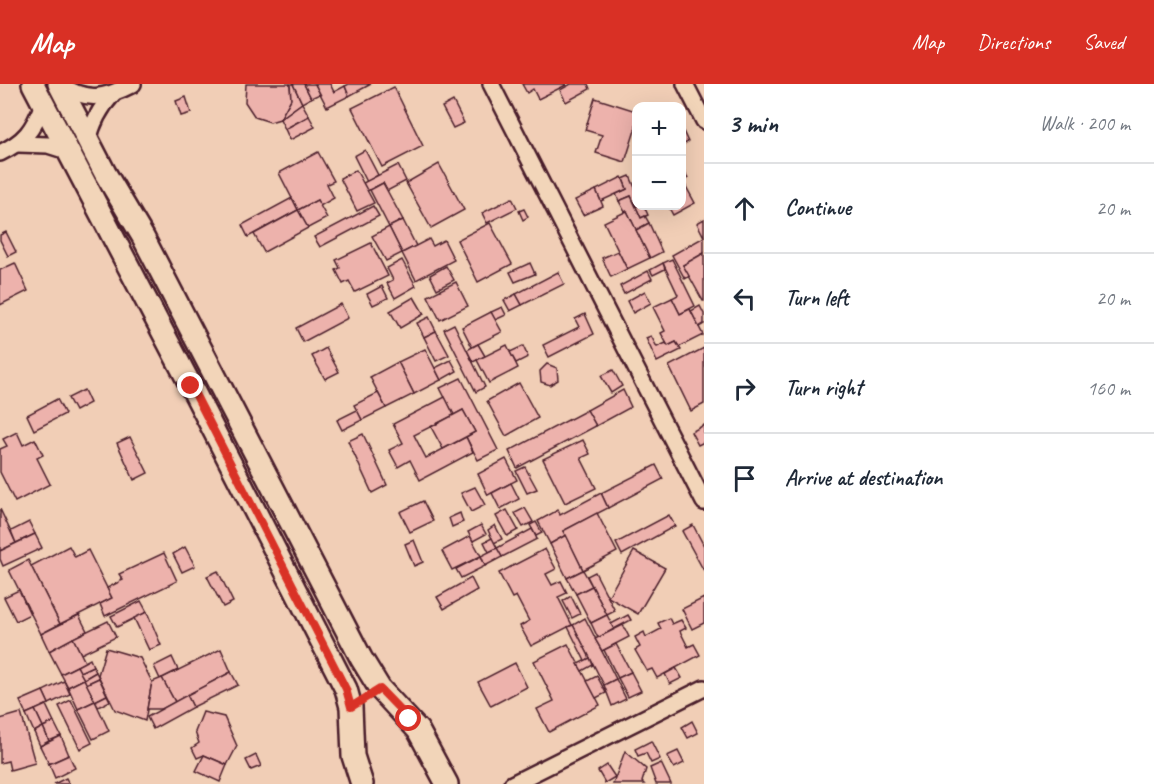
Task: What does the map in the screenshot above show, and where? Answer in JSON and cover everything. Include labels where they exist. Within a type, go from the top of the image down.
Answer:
[{"type":"main road","points":[[33,84],[346,689],[351,707],[353,756],[362,784]]},
{"type":"main road","points":[[60,84],[88,142],[143,237],[361,658],[380,689],[418,730],[447,784]]},
{"type":"main road","points":[[351,707],[380,689]]},
{"type":"street","points":[[60,84],[78,94],[90,96],[113,94],[133,84]]},
{"type":"street","points":[[491,84],[704,502]]},
{"type":"street","points":[[685,84],[704,121]]},
{"type":"street","points":[[88,142],[94,120],[113,94]]},
{"type":"street","points":[[0,153],[18,144],[35,121],[43,104]]},
{"type":"street","points":[[18,144],[48,145],[67,151]]},
{"type":"street","points":[[512,784],[704,688]]},
{"type":"building","points":[[246,84],[290,84],[291,99],[280,119],[270,122],[255,117],[245,102]]},
{"type":"building","points":[[290,84],[293,84],[302,103],[280,119],[291,99]]},
{"type":"building","points":[[293,84],[304,84],[311,98],[302,103]]},
{"type":"building","points":[[304,84],[315,84],[320,94],[311,98]]},
{"type":"building","points":[[315,84],[330,84],[334,92],[345,86],[349,96],[327,107]]},
{"type":"building","points":[[371,84],[349,96],[345,86]]},
{"type":"building","points":[[522,84],[566,85],[538,99],[533,89],[527,93]]},
{"type":"building","points":[[571,84],[588,84],[590,89],[566,102],[560,90]]},
{"type":"building","points":[[394,87],[423,146],[382,167],[352,108]]},
{"type":"building","points":[[186,97],[191,113],[181,116],[176,101]]},
{"type":"building","points":[[595,98],[632,110],[632,140],[625,162],[596,153],[602,135],[585,130]]},
{"type":"building","points":[[453,101],[464,123],[453,128],[442,107]]},
{"type":"building","points":[[302,103],[309,116],[285,129],[280,119]]},
{"type":"building","points":[[309,116],[315,127],[290,140],[285,129]]},
{"type":"building","points":[[365,150],[378,175],[367,182],[354,156]]},
{"type":"building","points":[[318,152],[334,181],[327,184],[334,198],[320,206],[317,200],[298,210],[279,173]]},
{"type":"building","points":[[439,164],[464,210],[431,228],[406,183]]},
{"type":"building","points":[[398,165],[406,181],[387,191],[383,183],[367,191],[363,183]]},
{"type":"building","points":[[356,170],[374,203],[357,211],[340,178]]},
{"type":"building","points":[[630,176],[632,198],[631,196],[619,201],[616,194],[627,189],[623,179]]},
{"type":"building","points":[[622,177],[627,189],[601,201],[596,190]]},
{"type":"building","points":[[383,183],[403,220],[389,227],[370,190]]},
{"type":"building","points":[[686,186],[695,203],[686,208]]},
{"type":"building","points":[[596,190],[603,206],[583,215],[575,200]]},
{"type":"building","points":[[631,196],[632,210],[637,210],[641,218],[645,216],[649,223],[636,230],[627,211],[625,212],[619,201]]},
{"type":"building","points":[[292,198],[298,210],[248,237],[242,225]]},
{"type":"building","points":[[512,198],[517,208],[487,223],[482,213]]},
{"type":"building","points":[[317,200],[327,218],[308,228],[298,210]]},
{"type":"building","points":[[373,206],[379,216],[320,247],[314,237]]},
{"type":"building","points":[[524,209],[528,217],[523,220],[519,211]]},
{"type":"building","points":[[298,210],[308,228],[264,252],[254,234]]},
{"type":"building","points":[[637,210],[646,210],[648,215],[641,218]]},
{"type":"building","points":[[670,210],[682,210],[673,215]]},
{"type":"building","points":[[627,211],[650,258],[627,269],[604,222]]},
{"type":"building","points":[[704,219],[704,237],[697,223]]},
{"type":"building","points":[[403,220],[416,246],[402,253],[389,227]]},
{"type":"building","points":[[490,223],[512,264],[478,282],[457,240]]},
{"type":"building","points":[[649,223],[662,252],[650,258],[636,230]]},
{"type":"building","points":[[389,227],[402,253],[386,261],[372,236]]},
{"type":"building","points":[[6,232],[16,252],[8,256],[0,240],[0,235]]},
{"type":"building","points":[[704,237],[704,253],[683,265],[690,276],[685,279],[672,255]]},
{"type":"building","points":[[429,239],[433,246],[444,240],[454,260],[416,280],[402,253]]},
{"type":"building","points":[[371,243],[388,276],[355,292],[349,281],[343,284],[336,270],[340,268],[336,260]]},
{"type":"building","points":[[618,251],[627,269],[611,277],[602,258]]},
{"type":"building","points":[[704,253],[704,301],[703,301],[683,265]]},
{"type":"building","points":[[672,259],[695,306],[680,314],[672,298],[678,295],[663,263]]},
{"type":"building","points":[[402,260],[416,286],[395,298],[387,283],[393,280],[387,268]]},
{"type":"building","points":[[15,263],[28,291],[0,305],[0,270]]},
{"type":"building","points":[[530,263],[535,274],[515,282],[510,272]]},
{"type":"building","points":[[663,263],[665,269],[653,275],[650,270]]},
{"type":"building","points":[[446,266],[454,280],[437,289],[430,275]]},
{"type":"building","points":[[648,271],[652,279],[624,294],[620,286]]},
{"type":"building","points":[[558,272],[564,284],[522,305],[516,294]]},
{"type":"building","points":[[456,282],[468,306],[440,320],[428,296]]},
{"type":"building","points":[[382,286],[388,298],[373,305],[367,294]]},
{"type":"building","points":[[645,291],[651,303],[633,313],[627,301]]},
{"type":"building","points":[[516,294],[522,305],[510,311],[504,300]]},
{"type":"building","points":[[414,297],[424,314],[400,328],[390,311]]},
{"type":"building","points":[[672,298],[680,314],[690,309],[703,335],[679,347],[676,342],[668,346],[661,333],[665,331],[653,307]]},
{"type":"building","points":[[341,304],[348,318],[303,342],[296,328]]},
{"type":"building","points":[[700,306],[704,314],[704,324],[699,327],[691,311]]},
{"type":"building","points":[[502,307],[506,315],[495,320],[491,312]]},
{"type":"building","points":[[491,312],[502,332],[472,347],[462,327]]},
{"type":"building","points":[[585,314],[594,334],[549,357],[543,345],[579,327],[575,319]]},
{"type":"building","points":[[429,317],[436,331],[424,337],[417,323]]},
{"type":"building","points":[[454,324],[485,387],[476,392],[444,329]]},
{"type":"building","points":[[436,331],[449,355],[436,361],[424,337]]},
{"type":"building","points":[[651,336],[657,347],[666,343],[668,346],[676,342],[681,350],[657,362],[646,338]]},
{"type":"building","points":[[478,344],[485,356],[473,362],[467,350]]},
{"type":"building","points":[[507,345],[518,368],[489,383],[477,360]]},
{"type":"building","points":[[523,346],[528,357],[516,363],[510,352]]},
{"type":"building","points":[[326,348],[339,372],[325,379],[312,356]]},
{"type":"building","points":[[704,348],[704,404],[691,411],[669,366]]},
{"type":"building","points":[[425,349],[441,380],[414,394],[398,362]]},
{"type":"building","points":[[451,360],[457,371],[441,380],[435,368]]},
{"type":"building","points":[[398,362],[414,394],[386,408],[370,377]]},
{"type":"building","points":[[547,364],[557,368],[558,380],[550,385],[541,382],[540,371]]},
{"type":"building","points":[[613,370],[622,386],[611,393],[601,376]]},
{"type":"building","points":[[461,378],[498,450],[478,460],[466,437],[475,432],[463,410],[454,415],[440,388]]},
{"type":"building","points":[[519,383],[538,418],[506,436],[487,401]]},
{"type":"building","points":[[84,390],[90,403],[75,411],[68,398]]},
{"type":"building","points":[[623,390],[631,407],[596,426],[587,410]]},
{"type":"building","points":[[378,393],[386,408],[362,420],[354,405]]},
{"type":"building","points":[[445,397],[454,415],[414,435],[426,458],[466,437],[473,452],[420,480],[410,460],[398,467],[389,450],[403,443],[393,424]]},
{"type":"building","points":[[57,399],[65,414],[34,430],[27,415]]},
{"type":"building","points":[[357,410],[362,420],[342,430],[337,420]]},
{"type":"building","points":[[463,410],[475,432],[443,449],[431,427]]},
{"type":"building","points":[[587,410],[596,426],[517,468],[509,451]]},
{"type":"building","points":[[704,425],[704,442],[698,445],[691,432]]},
{"type":"building","points":[[17,432],[23,445],[35,439],[43,455],[37,458],[50,484],[15,502],[0,472],[0,449],[7,446],[3,439]]},
{"type":"building","points":[[363,434],[387,485],[372,493],[348,441]]},
{"type":"building","points":[[130,437],[148,473],[134,480],[117,443]]},
{"type":"building","points":[[583,440],[590,454],[581,458],[596,488],[565,503],[543,459]]},
{"type":"building","points":[[506,459],[517,480],[488,495],[478,474]]},
{"type":"building","points":[[656,465],[663,479],[608,508],[601,493]]},
{"type":"building","points":[[525,467],[537,489],[527,493],[516,471]]},
{"type":"building","points":[[511,483],[519,499],[500,509],[492,493]]},
{"type":"building","points":[[475,487],[485,505],[471,512],[461,493]]},
{"type":"building","points":[[601,493],[608,508],[563,531],[566,535],[550,544],[538,521],[558,510],[560,515]]},
{"type":"building","points":[[423,501],[433,521],[410,532],[400,512]]},
{"type":"building","points":[[525,508],[533,522],[523,527],[515,513]]},
{"type":"building","points":[[0,509],[16,543],[0,551]]},
{"type":"building","points":[[507,510],[518,530],[507,536],[496,516]]},
{"type":"building","points":[[460,513],[463,522],[452,527],[449,518]]},
{"type":"building","points":[[597,513],[617,552],[583,570],[563,531]]},
{"type":"building","points":[[669,515],[675,526],[622,555],[616,543]]},
{"type":"building","points":[[29,522],[35,534],[16,543],[11,531]]},
{"type":"building","points":[[536,522],[542,533],[536,536],[530,525]]},
{"type":"building","points":[[481,525],[486,534],[473,541],[468,532]]},
{"type":"building","points":[[495,525],[502,539],[494,543],[488,530]]},
{"type":"building","points":[[693,525],[704,546],[704,571],[682,531]]},
{"type":"building","points":[[532,529],[537,539],[502,557],[497,548]]},
{"type":"building","points":[[35,534],[42,548],[3,566],[0,551]]},
{"type":"building","points":[[566,535],[583,570],[567,578],[550,544]]},
{"type":"building","points":[[470,536],[481,556],[452,570],[442,551]]},
{"type":"building","points":[[492,538],[497,548],[489,552],[484,542]]},
{"type":"building","points":[[414,540],[423,562],[414,566],[405,544]]},
{"type":"building","points":[[69,546],[75,557],[88,550],[112,598],[60,624],[31,566]]},
{"type":"building","points":[[185,547],[195,566],[182,572],[173,554]]},
{"type":"building","points":[[497,548],[502,557],[485,566],[481,556]]},
{"type":"building","points":[[545,549],[556,569],[546,574],[552,585],[561,581],[567,593],[558,597],[572,625],[531,646],[520,626],[529,621],[516,596],[512,598],[499,573]]},
{"type":"building","points":[[634,551],[665,568],[638,614],[608,597]]},
{"type":"building","points":[[164,553],[177,581],[105,616],[100,604],[112,598],[107,588],[123,580],[119,574]]},
{"type":"building","points":[[481,556],[485,566],[461,578],[456,569]]},
{"type":"building","points":[[28,560],[60,624],[41,634],[9,570]]},
{"type":"building","points":[[583,570],[592,586],[576,594],[567,578]]},
{"type":"building","points":[[218,571],[233,602],[223,607],[207,576]]},
{"type":"building","points":[[595,572],[615,611],[607,615],[587,576]]},
{"type":"building","points":[[471,578],[477,590],[444,609],[437,597]]},
{"type":"building","points":[[592,586],[607,615],[591,623],[576,594]]},
{"type":"building","points":[[19,590],[30,614],[16,621],[4,597]]},
{"type":"building","points":[[571,596],[580,614],[572,618],[563,601]]},
{"type":"building","points":[[704,598],[704,623],[692,629],[682,609]]},
{"type":"building","points":[[141,601],[147,612],[117,627],[111,616]]},
{"type":"building","points":[[147,612],[161,645],[149,650],[134,618]]},
{"type":"building","points":[[79,615],[87,631],[49,651],[41,634]]},
{"type":"building","points":[[607,615],[614,629],[598,638],[591,623]]},
{"type":"building","points":[[628,615],[631,620],[614,629],[611,624]]},
{"type":"building","points":[[585,618],[616,679],[604,685],[573,625]]},
{"type":"building","points":[[669,618],[672,624],[681,620],[686,628],[680,631],[688,647],[694,644],[700,655],[657,678],[652,669],[647,671],[635,650],[640,647],[635,637],[644,632],[646,637],[661,629],[658,623]]},
{"type":"building","points":[[108,621],[116,637],[81,654],[73,638]]},
{"type":"building","points":[[573,625],[590,658],[585,661],[568,627]]},
{"type":"building","points":[[623,625],[629,637],[602,651],[595,639]]},
{"type":"building","points":[[73,638],[85,662],[61,674],[49,651]]},
{"type":"building","points":[[568,644],[600,705],[549,732],[537,709],[554,701],[534,661]]},
{"type":"building","points":[[616,644],[631,672],[618,678],[604,650]]},
{"type":"building","points":[[106,648],[140,658],[152,682],[145,721],[115,710],[98,675]]},
{"type":"building","points":[[221,649],[231,672],[175,702],[162,678]]},
{"type":"building","points":[[172,657],[178,670],[160,679],[154,666]]},
{"type":"building","points":[[590,658],[593,665],[582,671],[578,664]]},
{"type":"building","points":[[90,659],[93,666],[80,672],[77,666]]},
{"type":"building","points":[[515,663],[527,687],[491,706],[478,682]]},
{"type":"building","points":[[77,666],[84,679],[68,687],[61,674]]},
{"type":"building","points":[[93,666],[96,672],[84,679],[80,672]]},
{"type":"building","points":[[676,668],[682,678],[670,684],[665,674]]},
{"type":"building","points":[[96,672],[99,678],[86,684],[84,679]]},
{"type":"building","points":[[231,672],[238,685],[193,707],[187,695]]},
{"type":"building","points":[[631,672],[641,691],[628,697],[618,678]]},
{"type":"building","points":[[597,676],[606,693],[596,698],[587,681]]},
{"type":"building","points":[[99,678],[107,695],[95,701],[86,684]]},
{"type":"building","points":[[162,678],[175,702],[162,709],[147,709],[152,682]]},
{"type":"building","points":[[84,679],[95,701],[78,709],[68,687]]},
{"type":"building","points":[[616,679],[626,699],[612,706],[604,685]]},
{"type":"building","points":[[64,681],[70,694],[49,704],[43,691]]},
{"type":"building","points":[[43,691],[49,704],[26,714],[20,701]]},
{"type":"building","points":[[107,695],[110,701],[98,707],[95,701]]},
{"type":"building","points":[[187,695],[193,707],[153,729],[147,717]]},
{"type":"building","points":[[71,700],[92,743],[80,749],[59,706]]},
{"type":"building","points":[[95,701],[109,731],[93,739],[78,709]]},
{"type":"building","points":[[46,705],[54,722],[43,727],[35,710]]},
{"type":"building","points":[[35,710],[43,727],[34,732],[26,714]]},
{"type":"building","points":[[203,712],[224,717],[237,746],[227,765],[204,755],[197,758],[192,748],[199,743],[195,732]]},
{"type":"building","points":[[21,713],[35,763],[10,770],[8,761],[0,763],[0,719]]},
{"type":"building","points":[[692,721],[698,733],[688,738],[682,727]]},
{"type":"building","points":[[54,722],[61,736],[49,741],[43,727]]},
{"type":"building","points":[[43,727],[49,741],[40,746],[34,732]]},
{"type":"building","points":[[61,736],[69,755],[49,764],[40,746]]},
{"type":"building","points":[[651,741],[660,759],[651,763],[646,753],[638,756],[635,749]]},
{"type":"building","points":[[625,751],[646,769],[642,782],[644,784],[613,784]]},
{"type":"building","points":[[678,751],[684,763],[674,768],[667,756]]},
{"type":"building","points":[[69,755],[75,768],[55,778],[49,764]]},
{"type":"building","points":[[204,755],[227,765],[220,782],[196,771]]},
{"type":"building","points":[[256,755],[261,766],[251,770],[246,760]]},
{"type":"building","points":[[661,763],[671,784],[656,784],[650,768]]},
{"type":"building","points":[[607,765],[615,777],[605,783],[598,771]]},
{"type":"building","points":[[66,778],[69,784],[54,784]]},
{"type":"route","points":[[191,386],[346,689],[351,707],[380,689],[409,719]]}]
